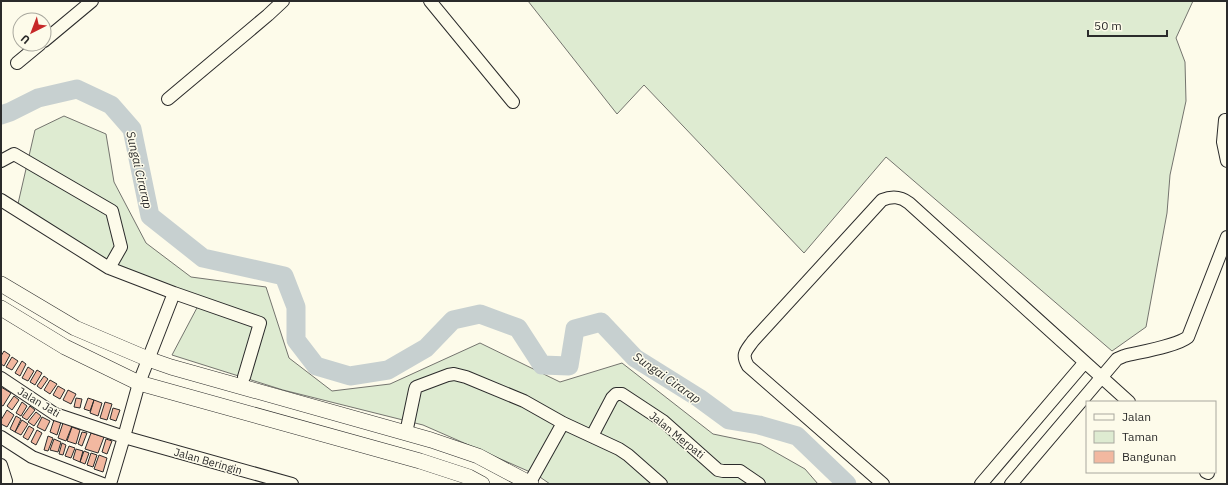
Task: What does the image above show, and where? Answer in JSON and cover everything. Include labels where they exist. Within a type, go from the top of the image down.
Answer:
[{"type":"main road","points":[[1,284],[143,371],[171,367],[406,433],[478,456],[530,484]]},
{"type":"main road","points":[[1,308],[65,347],[469,477],[482,484]]},
{"type":"street","points":[[52,34],[92,1]]},
{"type":"street","points":[[168,99],[283,1]]},
{"type":"street","points":[[430,1],[513,102]]},
{"type":"street","points":[[17,63],[30,52]]},
{"type":"street","points":[[1225,120],[1224,142],[1227,162]]},
{"type":"street","points":[[1,161],[14,154],[112,211],[121,247],[109,268]]},
{"type":"street","points":[[883,484],[748,366],[744,359],[744,354],[753,341],[882,200],[895,197],[903,199],[909,203],[1128,401]]},
{"type":"street","points":[[1,200],[109,268],[174,293],[260,322],[244,377]]},
{"type":"street","points":[[1011,484],[1117,359],[1176,344],[1188,337],[1227,237]]},
{"type":"street","points":[[110,484],[143,371],[174,293]]},
{"type":"street","points":[[981,484],[1085,362]]},
{"type":"street","points":[[406,433],[415,389],[418,386],[454,374],[466,377],[524,401],[564,423],[624,452],[661,484]]},
{"type":"street","name":"Jalan Jati","points":[[1,378],[55,414],[124,437]]},
{"type":"street","name":"Jalan Merpati","points":[[592,436],[612,398],[616,394],[622,394],[664,421],[718,470],[723,472],[740,471],[759,484]]},
{"type":"street","points":[[530,484],[564,423]]},
{"type":"street","points":[[1,437],[32,457],[103,484]]},
{"type":"street","name":"Jalan Beringin","points":[[124,437],[292,484]]},
{"type":"street","points":[[1,465],[6,481]]},
{"type":"green space","points":[[528,1],[1193,1],[1176,38],[1185,62],[1186,101],[1170,175],[1167,213],[1146,327],[1112,351],[886,157],[804,253],[644,85],[617,114]]},
{"type":"green space","points":[[64,116],[106,134],[114,182],[146,243],[191,277],[266,287],[289,358],[332,391],[390,384],[480,343],[560,382],[622,363],[713,434],[761,444],[805,469],[818,484],[550,484],[537,475],[423,425],[283,390],[172,355],[199,304],[92,255],[17,208],[35,130]]},
{"type":"building","points":[[4,351],[10,355],[4,366],[1,364],[1,356]]},
{"type":"building","points":[[12,357],[18,361],[12,370],[6,367]]},
{"type":"building","points":[[22,361],[26,364],[20,376],[15,373]]},
{"type":"building","points":[[28,367],[34,371],[28,381],[22,378]]},
{"type":"building","points":[[37,370],[42,373],[35,385],[30,382]]},
{"type":"building","points":[[44,376],[48,379],[41,389],[37,386]]},
{"type":"building","points":[[50,380],[57,384],[50,394],[44,390]]},
{"type":"building","points":[[58,386],[65,390],[60,399],[53,395]]},
{"type":"building","points":[[1,387],[11,393],[3,406],[1,405]]},
{"type":"building","points":[[68,390],[76,394],[71,404],[63,400]]},
{"type":"building","points":[[14,396],[19,400],[12,410],[7,406]]},
{"type":"building","points":[[76,398],[82,399],[80,408],[74,407]]},
{"type":"building","points":[[88,398],[94,400],[90,411],[84,409]]},
{"type":"building","points":[[94,400],[102,403],[98,416],[90,413]]},
{"type":"building","points":[[22,402],[27,406],[21,416],[16,413]]},
{"type":"building","points":[[105,402],[112,404],[107,420],[100,418]]},
{"type":"building","points":[[30,406],[35,410],[27,420],[22,417]]},
{"type":"building","points":[[113,408],[120,410],[116,421],[110,419]]},
{"type":"building","points":[[7,410],[14,415],[7,427],[1,424],[1,420]]},
{"type":"building","points":[[36,412],[41,416],[34,426],[28,422]]},
{"type":"building","points":[[16,416],[21,419],[15,432],[10,429]]},
{"type":"building","points":[[42,417],[50,421],[45,431],[37,427]]},
{"type":"building","points":[[22,420],[28,424],[21,435],[15,432]]},
{"type":"building","points":[[54,420],[61,422],[57,435],[50,432]]},
{"type":"building","points":[[63,423],[72,426],[66,441],[58,438]]},
{"type":"building","points":[[29,426],[34,429],[28,440],[23,437]]},
{"type":"building","points":[[72,427],[80,430],[76,444],[67,441]]},
{"type":"building","points":[[37,430],[42,433],[36,445],[31,442]]},
{"type":"building","points":[[82,432],[87,433],[82,446],[78,444]]},
{"type":"building","points":[[91,433],[104,437],[98,453],[85,449]]},
{"type":"building","points":[[48,436],[53,438],[48,451],[44,450]]},
{"type":"building","points":[[54,439],[61,442],[58,452],[50,450]]},
{"type":"building","points":[[106,439],[112,441],[107,454],[102,452]]},
{"type":"building","points":[[62,443],[66,445],[63,455],[59,454]]},
{"type":"building","points":[[69,446],[75,448],[71,458],[65,456]]},
{"type":"building","points":[[76,449],[83,451],[80,462],[73,459]]},
{"type":"building","points":[[84,451],[89,453],[85,464],[80,462]]},
{"type":"building","points":[[91,453],[97,455],[93,467],[87,465]]},
{"type":"building","points":[[99,455],[107,458],[103,472],[94,469]]},
{"type":"waterway","name":"Sungai Cirarap","points":[[1,115],[38,98],[77,89],[111,105],[132,129],[150,216],[203,258],[284,276],[296,307],[296,340],[316,366],[350,376],[388,370],[426,348],[453,320],[480,314],[518,328],[542,365],[569,366],[575,329],[601,322],[635,358],[699,398],[729,420],[759,425],[797,436],[847,484]]}]
